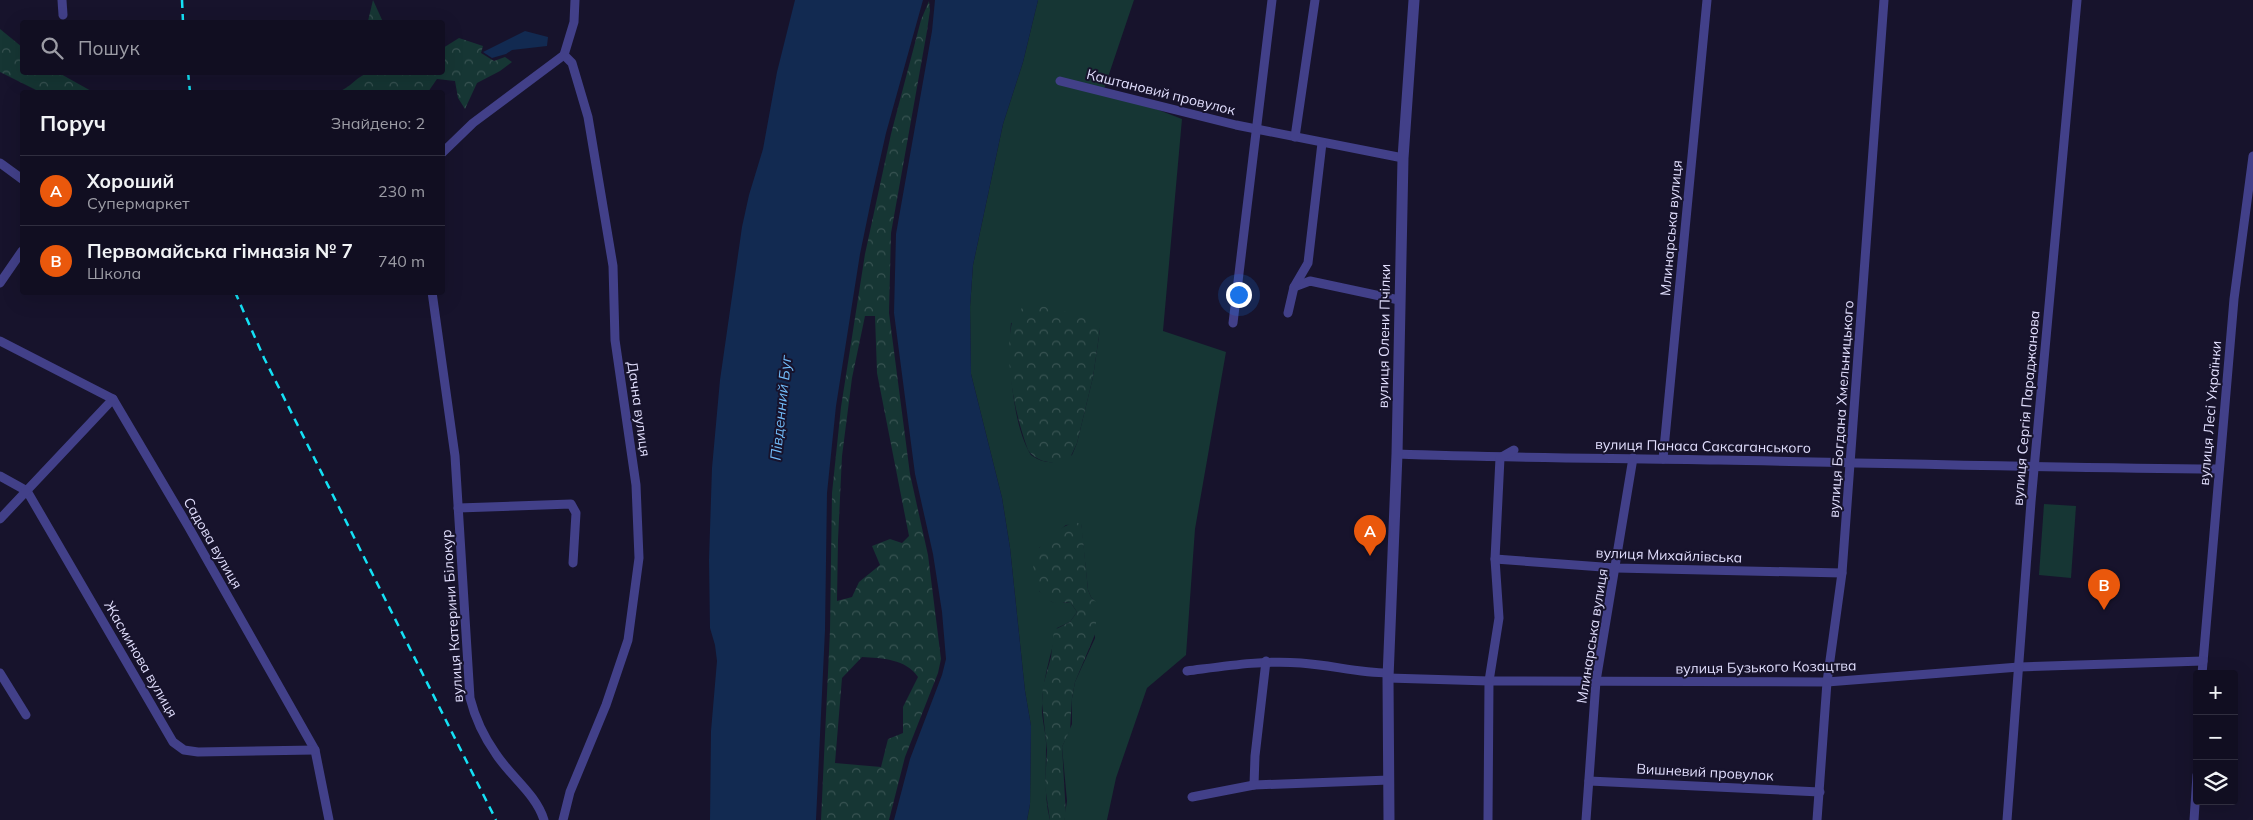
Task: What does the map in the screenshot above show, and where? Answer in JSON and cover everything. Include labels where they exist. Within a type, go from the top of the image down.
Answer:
[{"type":"street","points":[[62,0],[64,14]]},
{"type":"street","points":[[445,149],[473,123],[564,55],[574,22],[575,0]]},
{"type":"street","points":[[1233,323],[1255,128],[1272,0]]},
{"type":"street","points":[[1295,137],[1315,0]]},
{"type":"street","name":"вулиця Олени Пчілки","points":[[1389,820],[1388,675],[1397,454],[1403,158],[1414,0]]},
{"type":"street","name":"Млинарська вулиця","points":[[1663,458],[1706,0]]},
{"type":"street","name":"вулиця Богдана Хмельницького","points":[[1817,820],[1827,682],[1842,573],[1851,463],[1884,0]]},
{"type":"street","name":"вулиця Сергія Параджанова","points":[[2007,820],[2034,467],[2077,0]]},
{"type":"street","name":"Дачна вулиця","points":[[563,820],[570,792],[603,715],[628,640],[639,558],[636,485],[615,340],[613,266],[588,117],[572,63],[564,55]]},
{"type":"street","name":"Каштановий провулок","points":[[1060,81],[1322,144],[1403,158]]},
{"type":"street","points":[[1288,314],[1294,287],[1308,263],[1322,144]]},
{"type":"street","name":"вулиця Лесі Українки","points":[[2202,670],[2234,299],[2253,156]]},
{"type":"street","points":[[0,163],[20,178]]},
{"type":"street","points":[[0,283],[20,254]]},
{"type":"street","points":[[1294,287],[1310,281],[1399,300]]},
{"type":"street","name":"вулиця Катерини Білокур","points":[[432,295],[455,456],[470,698],[476,720],[496,755],[540,808],[544,820]]},
{"type":"street","points":[[0,341],[113,399],[0,519]]},
{"type":"street","name":"Садова вулиця","points":[[113,399],[188,526],[315,750],[329,820]]},
{"type":"street","points":[[1488,820],[1489,681],[1499,618],[1495,559],[1500,458],[1514,450]]},
{"type":"street","name":"вулиця Панаса Саксаганського","points":[[1397,454],[1500,458],[1663,458],[2034,467],[2219,469]]},
{"type":"street","name":"Млинарська вулиця","points":[[1586,820],[1596,681],[1634,458]]},
{"type":"street","name":"Жасминова вулиця","points":[[0,476],[27,492],[173,742],[184,750],[198,752],[315,750]]},
{"type":"street","points":[[458,508],[571,504],[576,513],[573,563]]},
{"type":"street","name":"вулиця Михайлівська","points":[[1495,559],[1616,568],[1842,573]]},
{"type":"street","points":[[1254,785],[1255,756],[1266,661]]},
{"type":"street","points":[[1187,671],[1266,661],[1303,663],[1388,675]]},
{"type":"street","name":"вулиця Бузького Козацтва","points":[[1388,675],[1489,681],[1827,682],[2019,667],[2203,661]]},
{"type":"street","points":[[0,673],[26,715]]},
{"type":"street","points":[[1192,797],[1254,785],[1389,780]]},
{"type":"street","name":"Вишневий провулок","points":[[1589,781],[1820,792]]},
{"type":"street","points":[[2194,820],[2195,805]]},
{"type":"green space","points":[[373,0],[382,20],[368,20]]},
{"type":"green space","points":[[1038,0],[1134,0],[1104,89],[1182,119],[1163,331],[1226,352],[1195,529],[1186,655],[1147,688],[1116,778],[1107,820],[1064,820],[1067,801],[1062,747],[1072,724],[1072,698],[1075,682],[1095,638],[1094,600],[1088,590],[1081,524],[1066,525],[1039,548],[1039,591],[1052,602],[1071,603],[1077,612],[1070,622],[1057,628],[1043,691],[1042,712],[1046,740],[1046,794],[1050,820],[1027,820],[1030,804],[1031,726],[1025,691],[1010,548],[1002,498],[971,374],[970,307],[973,265],[1003,124],[1023,62]],"holes":[[[1075,316],[1091,319],[1100,329],[1093,377],[1077,443],[1072,455],[1057,462],[1046,462],[1031,455],[1019,427],[1011,372],[1011,323]]]},
{"type":"green space","points":[[929,1],[930,10],[927,31],[891,233],[889,313],[910,474],[928,555],[941,659],[938,673],[905,757],[889,820],[821,820],[830,630],[832,493],[841,407],[865,254],[891,134],[921,20]],"holes":[[[865,316],[875,316],[877,373],[909,536],[902,543],[890,539],[872,546],[880,565],[859,582],[852,597],[837,601],[842,456],[852,378]],[[862,657],[885,659],[900,663],[907,666],[918,677],[903,707],[903,733],[888,739],[881,767],[835,763],[842,678]]]},
{"type":"green space","points":[[0,29],[20,45],[20,75],[63,75],[89,90],[36,90],[0,72]]},
{"type":"green space","points":[[459,38],[483,46],[481,53],[494,61],[505,57],[512,62],[500,71],[477,83],[465,109],[458,98],[455,81],[437,79],[429,90],[342,90],[364,75],[445,75],[445,47]]},
{"type":"green space","points":[[1037,305],[1091,318],[1099,324],[1100,329],[1093,377],[1077,443],[1070,458],[1059,462],[1047,462],[1036,458],[1028,450],[1018,418],[1011,382],[1009,346],[1014,314],[1025,306]]},
{"type":"green space","points":[[2044,504],[2076,506],[2071,578],[2039,575]]},
{"type":"green space","points":[[1075,522],[1081,524],[1088,590],[1096,602],[1096,632],[1075,682],[1070,730],[1062,747],[1066,815],[1064,820],[1050,820],[1045,786],[1047,750],[1042,703],[1043,686],[1051,657],[1054,630],[1070,622],[1077,612],[1071,603],[1054,603],[1040,593],[1034,579],[1033,564],[1038,550],[1049,537]]},
{"type":"water","name":"Південний Буг","points":[[795,0],[923,0],[886,133],[873,191],[860,254],[836,406],[827,493],[825,630],[816,820],[710,820],[711,731],[717,661],[710,628],[709,560],[712,468],[720,380],[742,227],[749,195],[763,149],[777,72]]},
{"type":"water","points":[[935,0],[1038,0],[1023,62],[1003,124],[973,265],[970,307],[971,374],[1002,498],[1010,548],[1025,691],[1031,726],[1030,804],[1027,820],[894,820],[910,759],[942,675],[946,659],[942,612],[933,554],[915,474],[894,313],[896,234],[932,31]]},
{"type":"water","points":[[525,31],[548,37],[547,46],[512,50],[492,58],[483,52]]},
{"type":"railway","points":[[182,0],[183,20]]},
{"type":"railway","points":[[188,75],[190,90]]},
{"type":"railway","points":[[236,295],[264,358],[496,820]]},
{"type":"place","name":"Хороший","points":[[1370,556]]},
{"type":"place","name":"Первомайська гімназія № 7","points":[[2104,610]]}]
